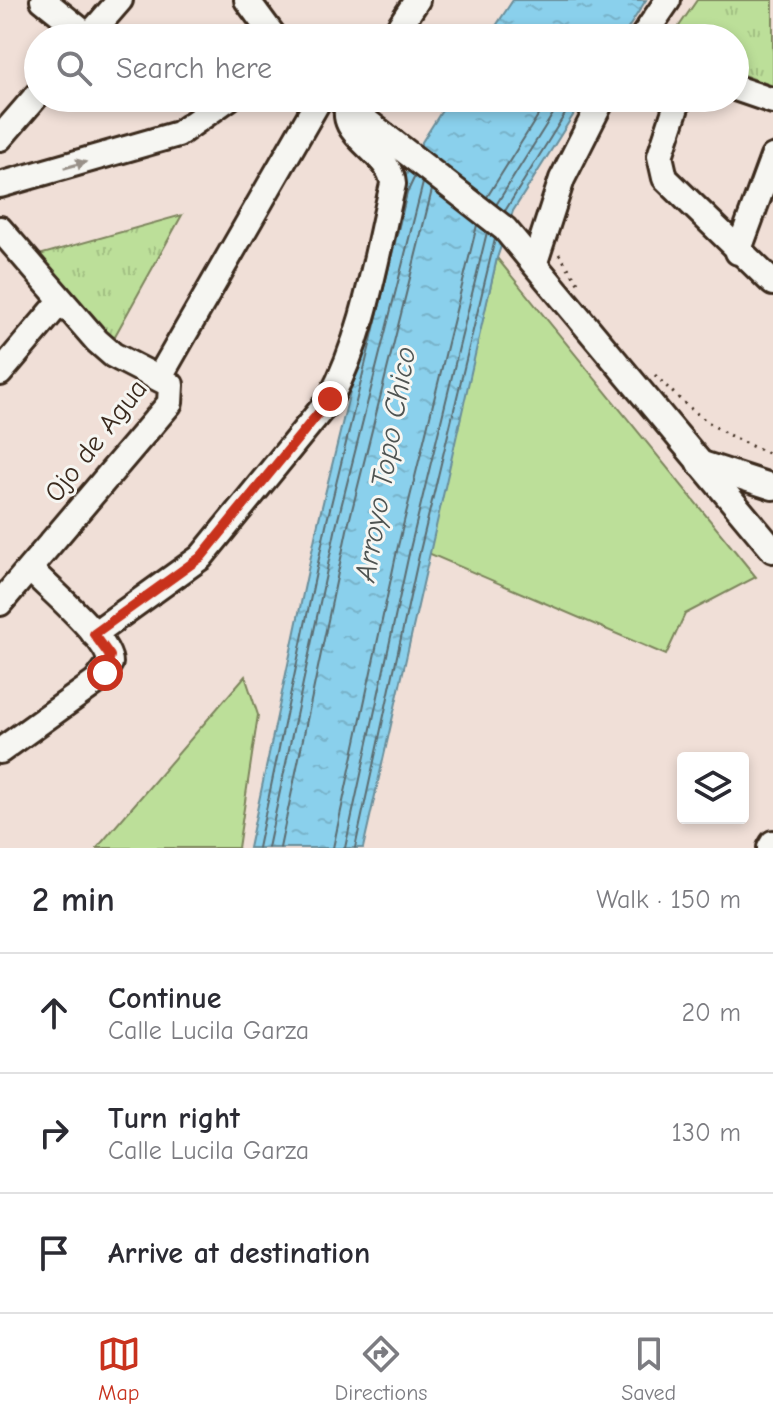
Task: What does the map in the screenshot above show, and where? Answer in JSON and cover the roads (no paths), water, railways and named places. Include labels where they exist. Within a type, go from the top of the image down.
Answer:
[{"type":"street","points":[[43,0],[72,24]]},
{"type":"street","points":[[99,24],[120,0]]},
{"type":"street","points":[[247,0],[265,24]]},
{"type":"street","points":[[401,24],[417,0]]},
{"type":"street","points":[[652,24],[668,0]]},
{"type":"street","points":[[749,93],[773,101]]},
{"type":"street","points":[[0,138],[24,110]]},
{"type":"street","points":[[0,185],[178,134],[209,112]]},
{"type":"street","name":"Ojo de Agua","points":[[0,603],[170,403],[165,382],[312,112]]},
{"type":"street","points":[[94,634],[201,557],[330,399],[357,334],[393,184],[390,170],[349,126],[347,112]]},
{"type":"street","points":[[359,112],[505,229],[773,550]]},
{"type":"street","points":[[535,262],[562,179],[596,112]]},
{"type":"street","points":[[674,112],[660,156],[661,170],[738,252],[773,283]]},
{"type":"street","points":[[738,252],[773,157]]},
{"type":"street","points":[[0,229],[61,301],[113,355],[165,382]]},
{"type":"street","points":[[0,373],[61,301]]},
{"type":"street","points":[[697,462],[773,487]]},
{"type":"street","points":[[740,513],[773,525]]},
{"type":"street","points":[[0,751],[96,682],[109,668],[110,656],[94,634],[30,569]]},
{"type":"water","points":[[513,0],[646,0],[631,24],[497,24]]},
{"type":"water","name":"Arroyo Topo Chico","points":[[441,112],[575,112],[513,211],[497,258],[363,848],[249,848],[318,523],[399,190],[422,142]]}]
